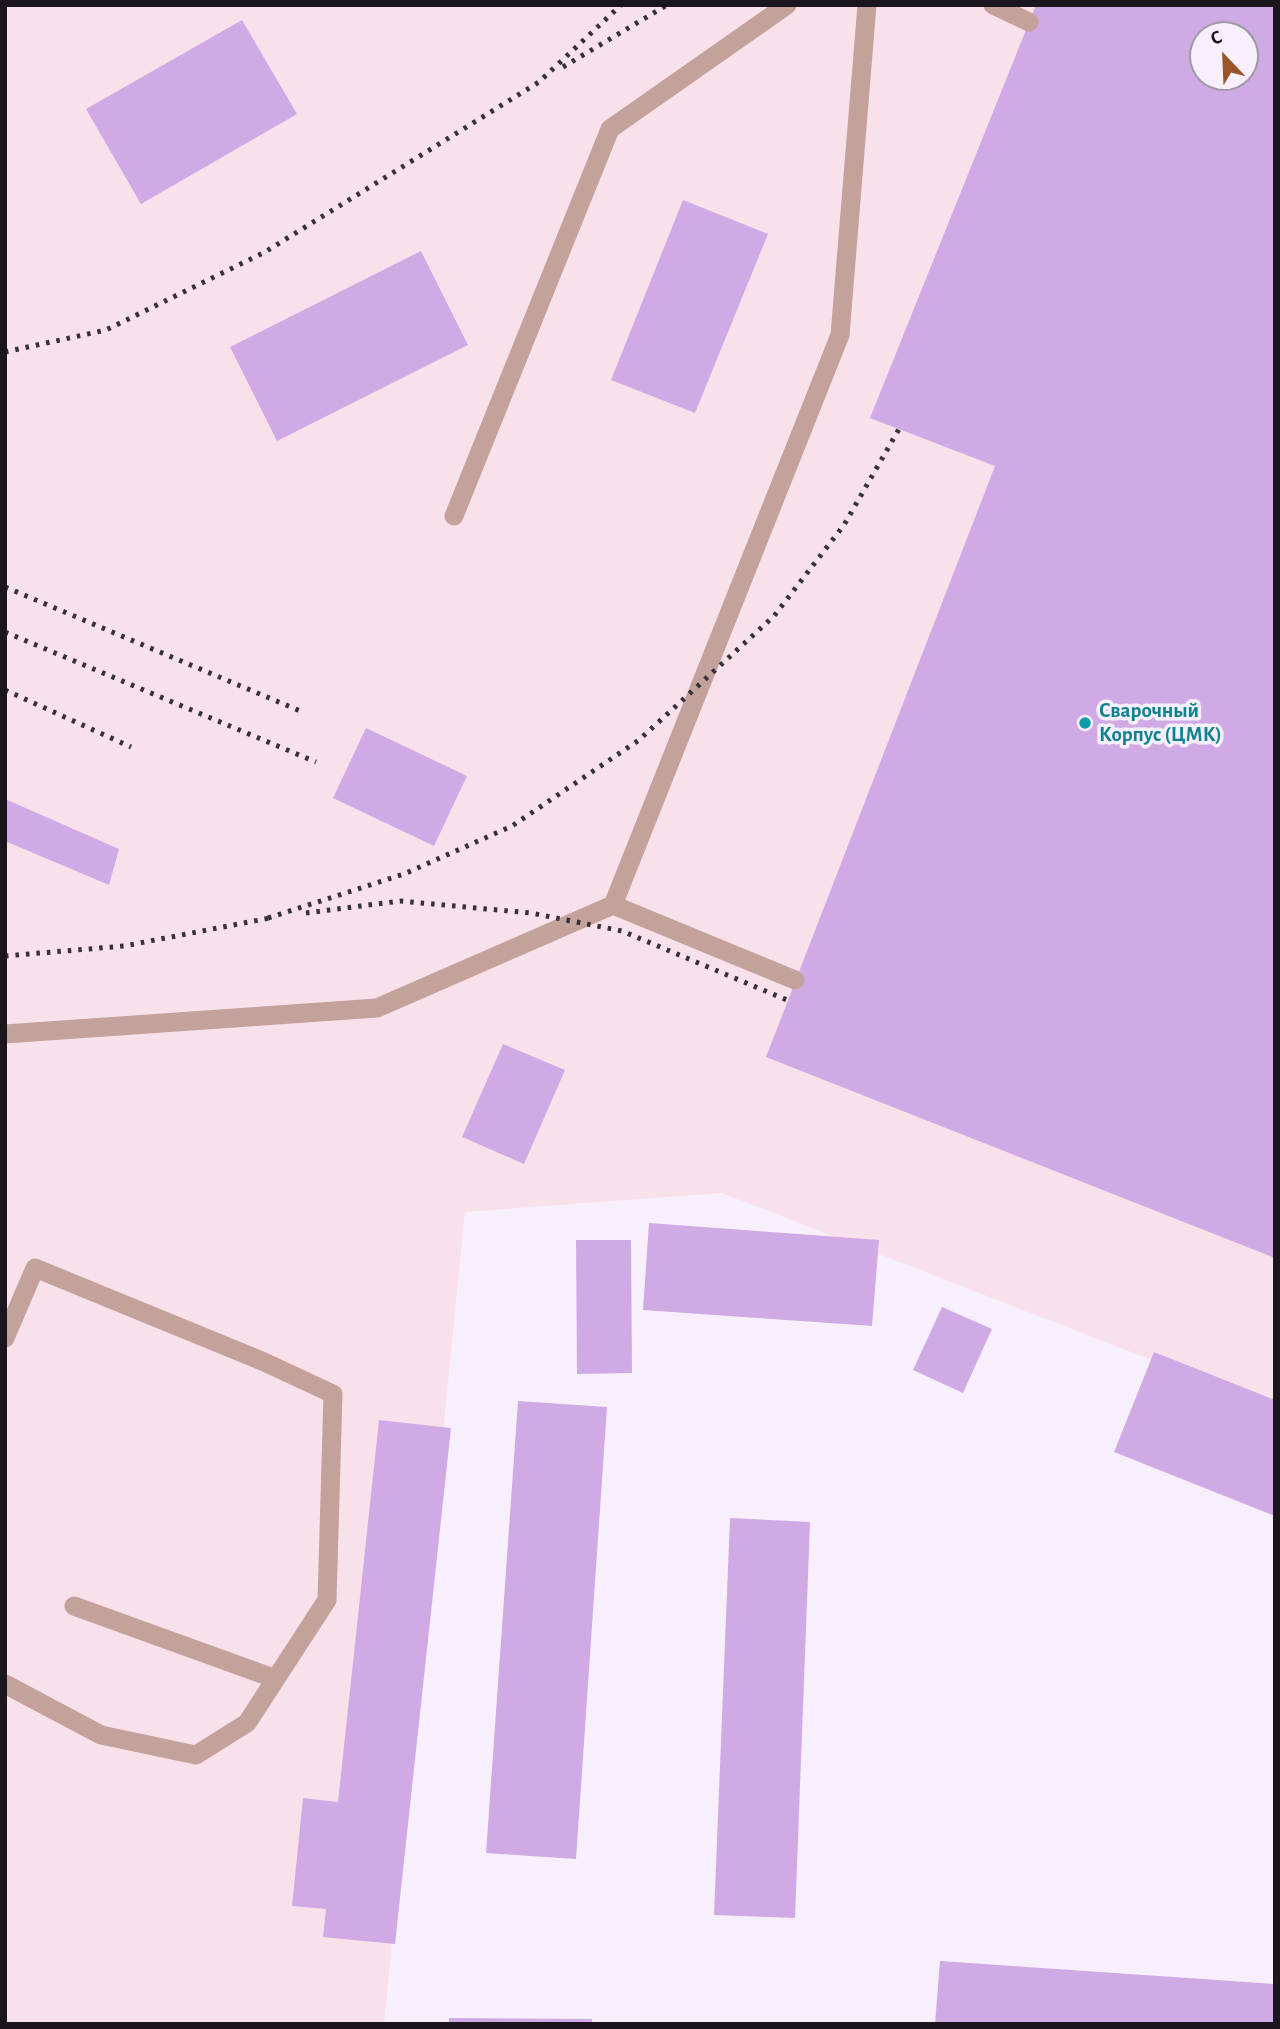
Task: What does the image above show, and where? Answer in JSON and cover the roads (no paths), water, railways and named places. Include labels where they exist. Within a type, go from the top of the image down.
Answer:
[{"type":"lane","points":[[454,516],[610,130],[788,5]]},
{"type":"lane","points":[[5,1034],[377,1008],[613,905],[840,335],[867,5]]},
{"type":"lane","points":[[993,5],[1029,22]]},
{"type":"lane","points":[[613,905],[795,980]]},
{"type":"lane","points":[[5,1338],[35,1268],[262,1361],[333,1394],[327,1600],[247,1723],[196,1755],[101,1735],[5,1684]]},
{"type":"lane","points":[[74,1606],[276,1679]]},
{"type":"railway","points":[[5,352],[106,330],[265,252],[539,82],[621,5]]},
{"type":"railway","points":[[563,67],[667,5]]},
{"type":"railway","points":[[268,918],[404,874],[512,826],[639,740],[774,616],[844,525],[899,429]]},
{"type":"railway","points":[[5,587],[305,713]]},
{"type":"railway","points":[[5,632],[316,762]]},
{"type":"railway","points":[[5,690],[131,747]]},
{"type":"railway","points":[[306,913],[400,901],[531,913],[622,931],[787,1000]]},
{"type":"railway","points":[[5,956],[124,946],[275,917]]},
{"type":"place","name":"Сварочный Корпус (ЦМК)","points":[[1085,723]]}]
